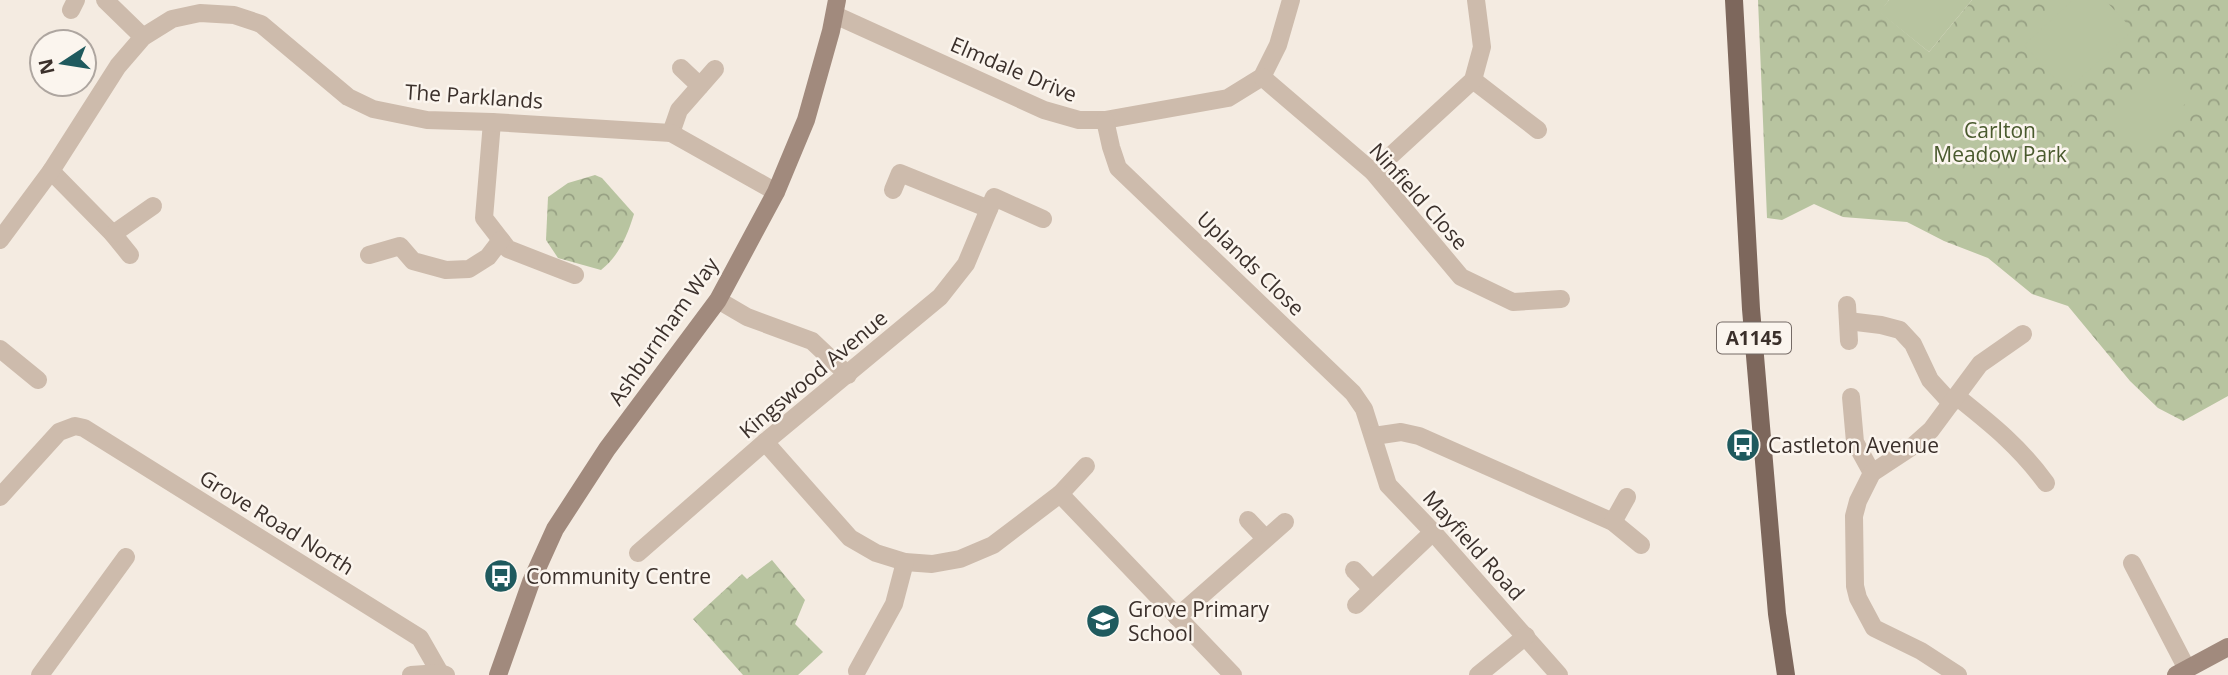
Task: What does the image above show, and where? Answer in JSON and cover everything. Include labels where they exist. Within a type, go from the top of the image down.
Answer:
[{"type":"main road","name":"A1145","points":[[1734,0],[1751,309],[1777,614],[1786,675]]},
{"type":"street","points":[[105,0],[143,37]]},
{"type":"street","points":[[1262,78],[1278,45],[1291,0]]},
{"type":"street","points":[[1373,172],[1473,80],[1482,47],[1476,0]]},
{"type":"street","name":"Elmdale Drive","points":[[836,8],[1044,110],[1079,120],[1105,120],[1228,98],[1262,78]]},
{"type":"street","name":"Ashburnham Way","points":[[498,675],[531,582],[555,529],[607,449],[718,300],[776,192],[806,120],[836,8]]},
{"type":"street","name":"The Parklands","points":[[0,240],[51,171],[118,66],[143,37],[172,19],[200,13],[234,15],[261,24],[348,97],[373,109],[427,120],[671,133],[776,192]]},
{"type":"street","points":[[681,68],[700,86]]},
{"type":"street","points":[[671,133],[679,110],[715,69]]},
{"type":"street","name":"Ninfield Close","points":[[1262,78],[1373,172],[1461,277],[1513,302],[1561,299]]},
{"type":"street","points":[[1473,80],[1538,130]]},
{"type":"street","name":"Uplands Close","points":[[1105,120],[1118,168],[1353,393],[1364,409],[1374,436]]},
{"type":"street","points":[[492,122],[484,218],[508,249],[575,275]]},
{"type":"street","points":[[51,171],[130,255]]},
{"type":"street","points":[[893,190],[900,173],[989,209],[994,197],[1043,219]]},
{"type":"street","points":[[113,234],[153,206]]},
{"type":"street","name":"Kingswood Avenue","points":[[638,553],[765,442],[940,297],[966,264],[989,209]]},
{"type":"street","points":[[369,255],[400,246],[413,261],[446,270],[469,268],[488,257],[501,240]]},
{"type":"street","points":[[718,300],[747,317],[812,341],[848,375]]},
{"type":"street","points":[[1849,341],[1847,313],[1900,330],[1913,344],[1930,380],[2011,441],[2046,483]]},
{"type":"street","points":[[1958,675],[1922,651],[1874,628],[1855,586],[1854,516],[1858,500],[1872,473],[1913,446],[1931,430],[1980,364],[2023,334]]},
{"type":"street","points":[[0,349],[38,380]]},
{"type":"street","points":[[1851,397],[1855,442],[1872,473]]},
{"type":"street","name":"Grove Road North","points":[[0,497],[59,432],[75,426],[84,428],[420,638],[443,674]]},
{"type":"street","points":[[1374,436],[1401,432],[1419,436],[1613,522],[1642,545]]},
{"type":"street","name":"Mayfield Road","points":[[1374,436],[1379,462],[1388,485],[1559,675]]},
{"type":"street","points":[[765,442],[850,538],[876,553],[905,562],[932,564],[960,559],[993,545],[1060,494],[1086,466]]},
{"type":"street","points":[[1060,494],[1233,675]]},
{"type":"street","points":[[1613,522],[1627,497]]},
{"type":"street","points":[[1248,520],[1265,538]]},
{"type":"street","points":[[1177,617],[1284,522]]},
{"type":"street","points":[[1356,605],[1433,532]]},
{"type":"street","points":[[40,675],[125,556]]},
{"type":"street","points":[[857,671],[894,604],[905,562]]},
{"type":"street","points":[[2132,563],[2182,672],[2228,647]]},
{"type":"street","points":[[1354,570],[1372,589]]},
{"type":"street","points":[[1478,675],[1525,636]]},
{"type":"street","points":[[411,675],[443,674]]},
{"type":"green space","name":"Carlton Meadow Park","points":[[1758,0],[1889,0],[1880,12],[1929,52],[1972,0],[2228,0],[2228,396],[2183,421],[2158,408],[2130,381],[2068,306],[2032,294],[1988,258],[1944,241],[1907,222],[1843,217],[1814,204],[1782,220],[1767,218]]},
{"type":"green space","points":[[1889,0],[1972,0],[1929,52],[1879,12]]},
{"type":"green space","points":[[2073,0],[2105,0],[2133,30],[2066,91],[2024,45]]},
{"type":"green space","points":[[2162,74],[2189,100],[2138,151],[2111,125]]},
{"type":"green space","points":[[595,175],[602,178],[634,214],[622,245],[601,270],[558,258],[546,240],[548,197],[568,183]]},
{"type":"green space","points":[[772,560],[805,600],[795,624],[823,652],[798,675],[743,675],[693,619],[742,574],[747,579]]},
{"type":"place","name":"Castleton Avenue","points":[[1743,445]]},
{"type":"place","name":"Community Centre","points":[[501,576]]},
{"type":"place","name":"Grove Primary School","points":[[1103,621]]}]
